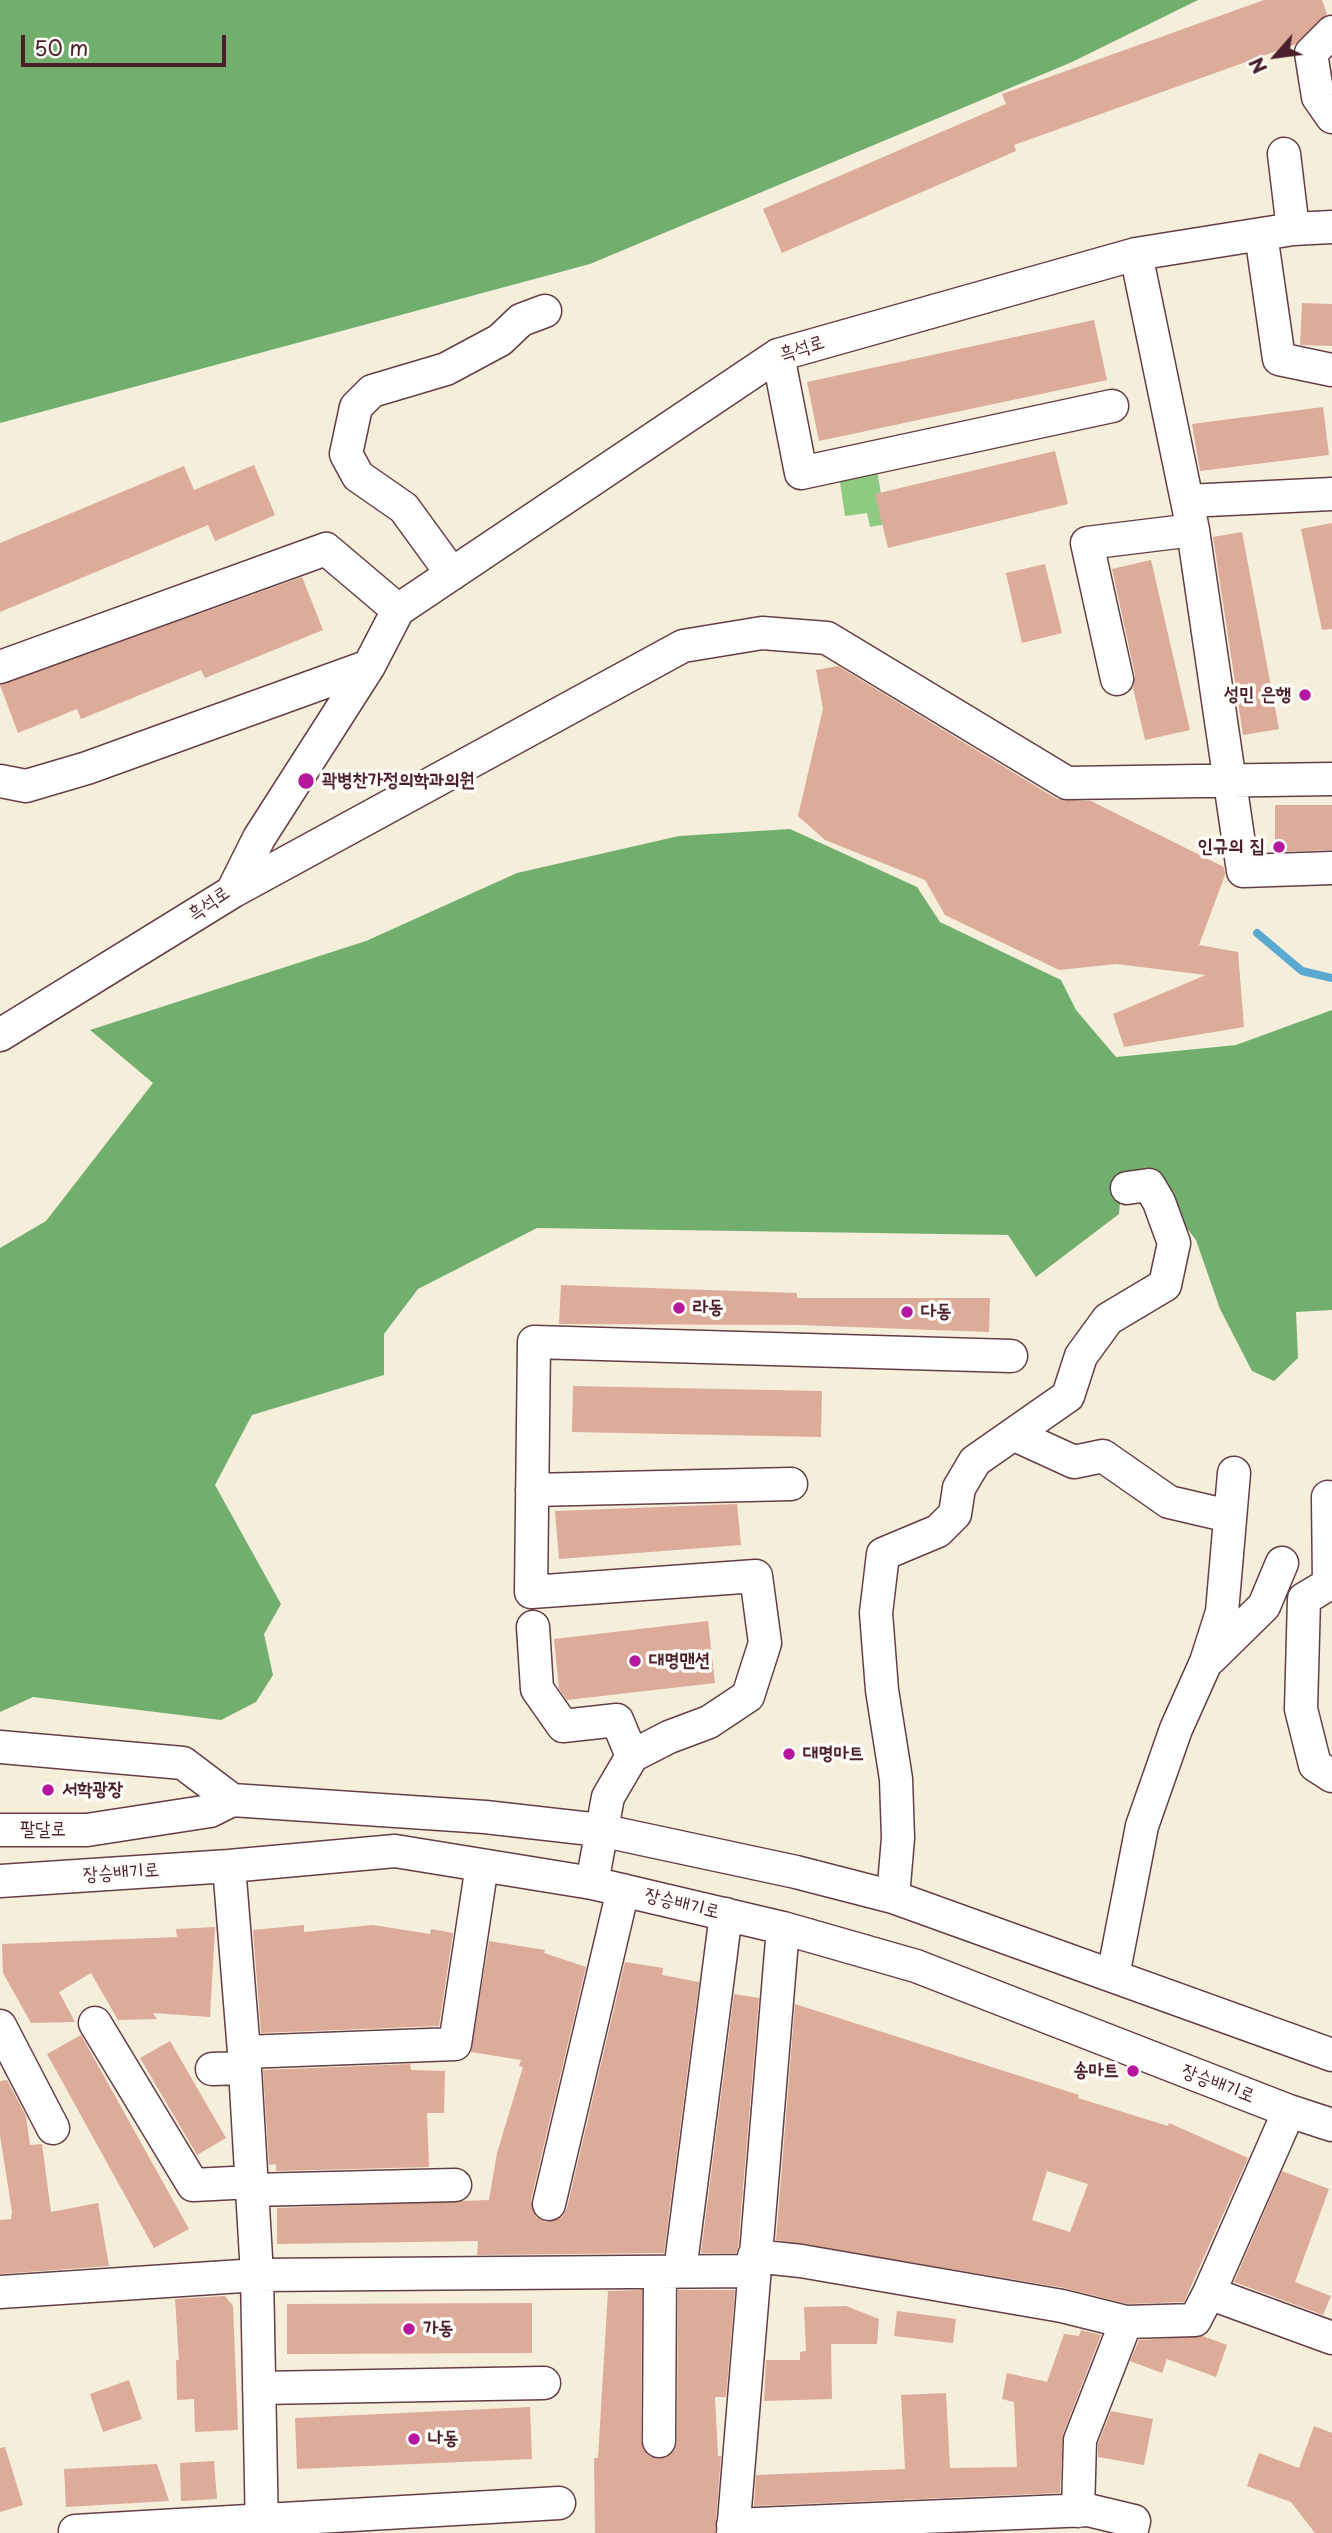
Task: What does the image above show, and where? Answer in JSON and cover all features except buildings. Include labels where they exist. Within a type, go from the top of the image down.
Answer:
[{"type":"street","points":[[1332,32],[1322,38],[1311,53],[1318,97],[1332,117]]},
{"type":"street","points":[[1284,154],[1293,229]]},
{"type":"street","name":"흑석로","points":[[0,1035],[232,892],[259,838],[369,666],[398,610],[778,355],[1136,254],[1293,229],[1332,227]]},
{"type":"street","points":[[1261,234],[1279,359],[1332,370]]},
{"type":"street","points":[[1136,254],[1190,515],[1243,872],[1332,868]]},
{"type":"street","points":[[452,574],[404,509],[358,476],[346,454],[356,407],[372,391],[446,369],[500,340],[521,320],[545,311]]},
{"type":"street","points":[[778,355],[801,473],[1112,406]]},
{"type":"street","points":[[1116,678],[1087,543],[1190,515],[1332,494]]},
{"type":"street","points":[[0,667],[326,549],[398,610]]},
{"type":"street","points":[[232,892],[683,646],[762,633],[827,638],[1067,783],[1332,779]]},
{"type":"street","points":[[0,781],[26,786],[87,768],[369,666]]},
{"type":"street","points":[[893,1897],[898,1838],[896,1779],[882,1690],[876,1613],[883,1554],[938,1531],[955,1514],[959,1488],[975,1461],[1068,1396],[1082,1356],[1108,1319],[1165,1286],[1174,1243],[1163,1212],[1149,1185],[1127,1188]]},
{"type":"street","points":[[593,1883],[600,1830],[608,1797],[632,1756],[669,1737],[709,1722],[748,1696],[765,1643],[756,1576],[531,1592],[534,1342],[1011,1356]]},
{"type":"street","points":[[1016,1434],[1074,1462],[1103,1456],[1169,1502],[1229,1516]]},
{"type":"street","points":[[1113,1976],[1142,1826],[1176,1729],[1206,1662],[1222,1612],[1234,1473]]},
{"type":"street","points":[[532,1490],[791,1484]]},
{"type":"street","points":[[1328,1497],[1329,1584],[1304,1599],[1301,1709],[1315,1765],[1332,1776]]},
{"type":"street","points":[[1206,1662],[1264,1606],[1282,1563]]},
{"type":"street","points":[[533,1627],[537,1689],[563,1726],[617,1720],[632,1756]]},
{"type":"street","points":[[0,1747],[183,1763],[232,1800],[485,1817],[600,1830],[796,1872],[893,1897],[1332,2056]]},
{"type":"street","name":"팔달로","points":[[0,1830],[87,1830],[210,1811],[232,1800]]},
{"type":"street","name":"장승배기로","points":[[0,1881],[229,1866],[396,1851],[593,1883],[783,1928],[916,1966],[1289,2111],[1332,2125]]},
{"type":"street","points":[[212,2069],[245,2060],[455,2044],[482,1865]]},
{"type":"street","points":[[229,1866],[245,2060],[257,2275],[262,2527]]},
{"type":"street","points":[[548,2204],[624,1890]]},
{"type":"street","points":[[659,2441],[670,2271],[726,1914]]},
{"type":"street","points":[[783,1928],[733,2529],[1078,2511],[1134,2521],[1131,2533]]},
{"type":"street","points":[[95,2024],[194,2185],[455,2185]]},
{"type":"street","points":[[0,2026],[53,2128]]},
{"type":"street","points":[[0,2292],[257,2275],[670,2271],[801,2261],[1062,2306],[1126,2322],[1195,2320],[1289,2111]]},
{"type":"street","points":[[1209,2293],[1332,2338]]},
{"type":"street","points":[[1078,2511],[1080,2440],[1126,2322]]},
{"type":"street","points":[[259,2388],[544,2383]]},
{"type":"street","points":[[75,2531],[262,2527],[559,2503]]},
{"type":"green space","points":[[0,0],[1198,0],[1072,62],[590,264],[0,423]]},
{"type":"green space","points":[[877,470],[886,524],[870,527],[867,513],[845,516],[839,476]]},
{"type":"green space","points":[[790,829],[917,887],[940,922],[1061,980],[1076,1010],[1116,1057],[1236,1045],[1332,1010],[1332,1310],[1296,1312],[1298,1358],[1274,1381],[1252,1371],[1220,1309],[1196,1240],[1152,1183],[1122,1179],[1119,1214],[1036,1277],[1008,1235],[537,1228],[418,1289],[384,1334],[384,1375],[252,1415],[215,1485],[281,1604],[264,1634],[273,1675],[256,1702],[221,1720],[33,1697],[0,1712],[0,1248],[46,1221],[153,1083],[90,1030],[366,941],[517,873],[679,836]]},
{"type":"waterway","points":[[1257,933],[1302,971],[1332,978]]},
{"type":"place","name":"성민 은행","points":[[1305,695]]},
{"type":"place","name":"곽병찬가정의학과의원","points":[[306,781]]},
{"type":"place","name":"인규의 집","points":[[1279,847]]},
{"type":"place","name":"라동","points":[[679,1308]]},
{"type":"place","name":"다동","points":[[907,1312]]},
{"type":"place","name":"대명맨션","points":[[635,1661]]},
{"type":"place","name":"대명마트","points":[[789,1754]]},
{"type":"place","name":"서학광장","points":[[48,1790]]},
{"type":"place","name":"송마트","points":[[1133,2071]]},
{"type":"place","name":"가동","points":[[409,2329]]},
{"type":"place","name":"나동","points":[[414,2439]]}]
